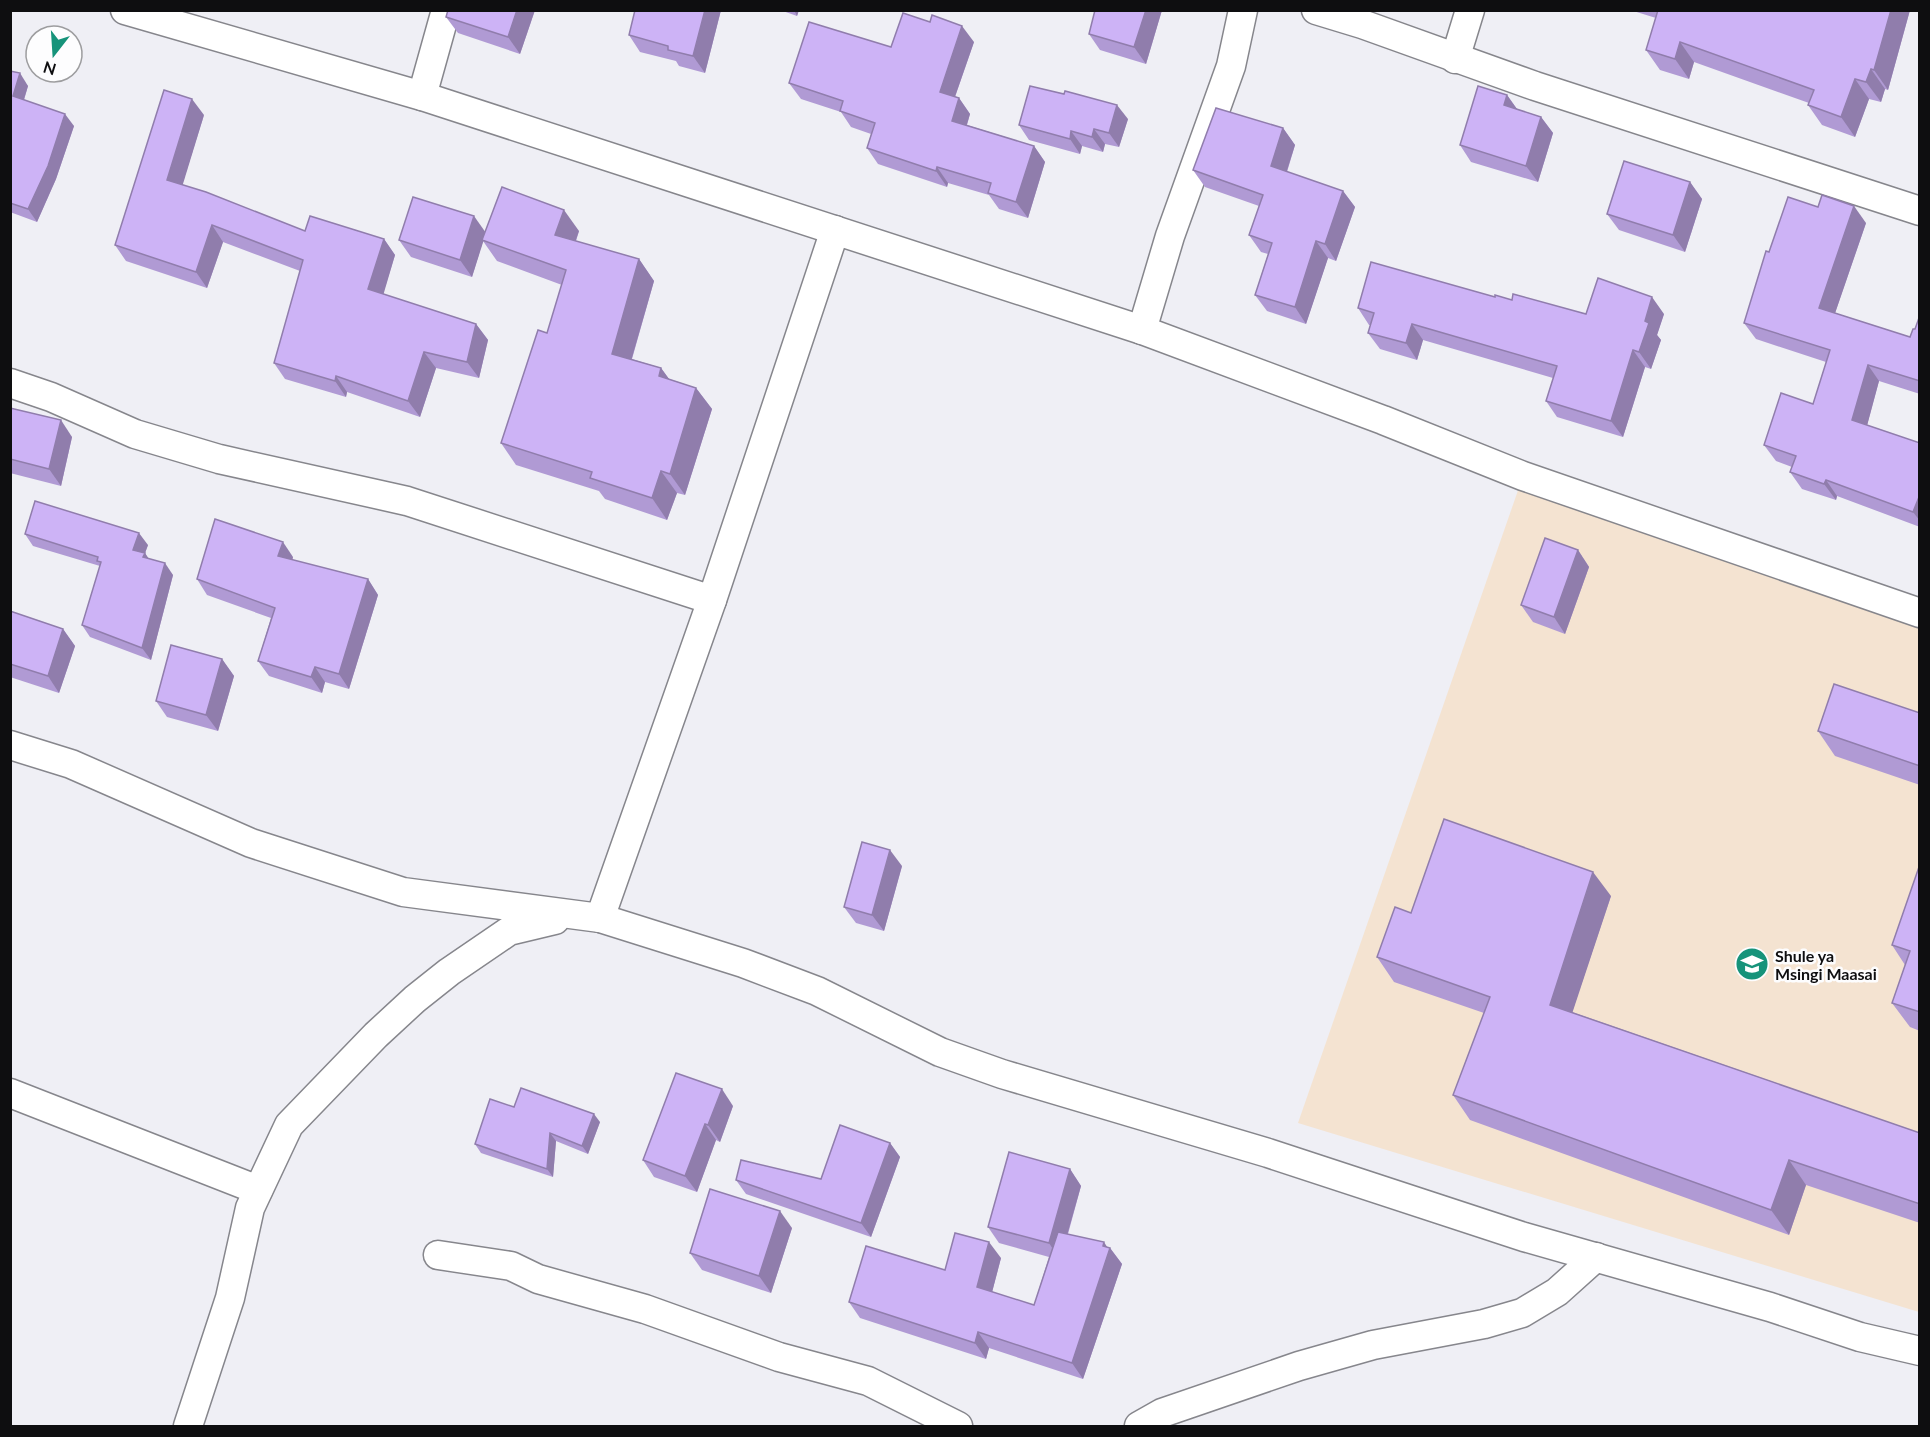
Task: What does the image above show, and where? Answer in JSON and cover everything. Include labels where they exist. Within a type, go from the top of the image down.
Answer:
[{"type":"street","points":[[124,10],[422,96],[1142,330],[1383,420],[1522,476],[1920,613]]},
{"type":"street","points":[[422,96],[446,10]]},
{"type":"street","points":[[1142,330],[1174,226],[1231,66],[1243,10]]},
{"type":"street","points":[[1316,10],[1362,24],[1455,59],[1920,211]]},
{"type":"street","points":[[1455,59],[1470,10]]},
{"type":"street","points":[[600,918],[712,600],[835,230]]},
{"type":"street","points":[[10,383],[51,396],[156,440],[219,459],[407,501],[712,600]]},
{"type":"street","points":[[10,745],[71,765],[251,843],[403,892],[600,918],[743,963],[817,991],[940,1052],[1002,1074],[1268,1153],[1524,1237],[1860,1337],[1920,1351]]},
{"type":"street","points":[[188,1426],[230,1298],[243,1236],[258,1190],[290,1125],[306,1106],[415,999],[488,943],[509,931],[570,915]]},
{"type":"street","points":[[10,1093],[258,1190]]},
{"type":"street","points":[[438,1255],[511,1266],[538,1279],[645,1309],[779,1357],[868,1381],[958,1426]]},
{"type":"street","points":[[1139,1426],[1162,1413],[1299,1366],[1373,1345],[1484,1324],[1522,1312],[1557,1292],[1596,1257]]},
{"type":"shaded area","points":[[1523,476],[1919,613],[1919,1312],[1298,1123]]},
{"type":"building","points":[[448,10],[517,10],[508,37],[446,17]]},
{"type":"building","points":[[635,10],[705,10],[693,56],[668,50],[668,46],[629,35]]},
{"type":"building","points":[[1095,10],[1146,10],[1134,47],[1089,34]]},
{"type":"building","points":[[1658,10],[1891,10],[1874,70],[1871,69],[1866,82],[1855,79],[1841,117],[1808,105],[1814,90],[1680,42],[1675,59],[1646,50]]},
{"type":"building","points":[[903,13],[930,22],[932,15],[962,26],[940,92],[959,98],[952,121],[1034,146],[1016,202],[988,193],[991,183],[937,167],[936,171],[867,148],[875,123],[840,111],[843,101],[789,83],[809,22],[891,47]]},
{"type":"building","points":[[10,71],[20,73],[13,96],[65,114],[48,166],[28,209],[10,203]]},
{"type":"building","points":[[1030,86],[1064,94],[1065,91],[1117,105],[1109,133],[1094,129],[1092,137],[1071,131],[1070,139],[1019,125]]},
{"type":"building","points":[[1478,86],[1507,95],[1504,105],[1541,117],[1526,166],[1460,145]]},
{"type":"building","points":[[164,90],[192,99],[167,180],[206,192],[305,231],[310,216],[384,239],[368,289],[476,324],[467,362],[424,352],[408,401],[336,376],[335,381],[274,363],[303,260],[212,225],[196,272],[115,245]]},
{"type":"building","points":[[1216,108],[1283,128],[1271,166],[1343,191],[1325,244],[1316,241],[1295,307],[1255,295],[1272,243],[1249,235],[1263,195],[1193,170]]},
{"type":"building","points":[[1624,161],[1690,182],[1673,235],[1607,214]]},
{"type":"building","points":[[502,187],[564,210],[555,235],[639,259],[612,354],[661,368],[659,376],[696,388],[670,474],[661,471],[652,498],[590,478],[592,472],[501,443],[538,330],[547,333],[566,270],[482,240]]},
{"type":"building","points":[[1822,195],[1854,206],[1819,308],[1910,337],[1920,315],[1920,381],[1868,365],[1852,420],[1920,443],[1920,497],[1913,512],[1826,480],[1824,484],[1790,472],[1796,456],[1764,445],[1781,393],[1813,404],[1830,350],[1744,323],[1766,251],[1769,252],[1788,197],[1818,207]]},
{"type":"building","points":[[413,197],[474,216],[460,260],[399,240]]},
{"type":"building","points":[[1371,262],[1495,297],[1495,295],[1512,300],[1513,294],[1586,314],[1598,278],[1652,297],[1645,321],[1649,323],[1639,352],[1633,350],[1611,421],[1546,401],[1557,366],[1412,324],[1406,343],[1368,333],[1374,313],[1358,308]]},
{"type":"building","points":[[10,408],[61,420],[49,469],[10,459]]},
{"type":"building","points":[[35,501],[139,533],[133,550],[145,553],[143,557],[165,563],[142,648],[82,625],[101,562],[97,561],[98,557],[25,534]]},
{"type":"building","points":[[215,519],[283,542],[278,556],[368,579],[339,674],[315,667],[311,677],[258,661],[275,608],[197,579]]},
{"type":"building","points":[[1545,538],[1578,550],[1554,617],[1521,605]]},
{"type":"building","points":[[10,611],[63,629],[48,676],[10,664]]},
{"type":"building","points":[[171,645],[222,659],[206,715],[156,701]]},
{"type":"building","points":[[1834,684],[1920,713],[1920,766],[1818,731]]},
{"type":"building","points":[[1444,819],[1593,872],[1550,1005],[1920,1133],[1920,1204],[1789,1160],[1771,1210],[1453,1095],[1490,997],[1377,957],[1395,907],[1411,913]]},
{"type":"building","points":[[862,842],[890,850],[872,915],[844,907]]},
{"type":"building","points":[[1920,864],[1920,1012],[1892,1003],[1910,951],[1892,945]]},
{"type":"building","points":[[676,1073],[722,1089],[708,1125],[705,1124],[685,1176],[643,1160]]},
{"type":"building","points":[[521,1088],[594,1114],[582,1146],[550,1133],[547,1169],[475,1144],[490,1099],[514,1107]]},
{"type":"building","points":[[840,1125],[890,1143],[861,1223],[736,1180],[741,1160],[821,1179]]},
{"type":"building","points":[[1009,1152],[1070,1169],[1049,1243],[988,1227]]},
{"type":"building","points":[[710,1189],[780,1211],[759,1276],[690,1253]]},
{"type":"building","points":[[1058,1232],[1104,1242],[1103,1246],[1110,1248],[1072,1363],[978,1332],[975,1343],[849,1302],[866,1246],[945,1270],[955,1233],[989,1242],[977,1287],[1034,1305]]},
{"type":"place","name":"Shule ya Msingi Maasai","points":[[1752,964]]}]
